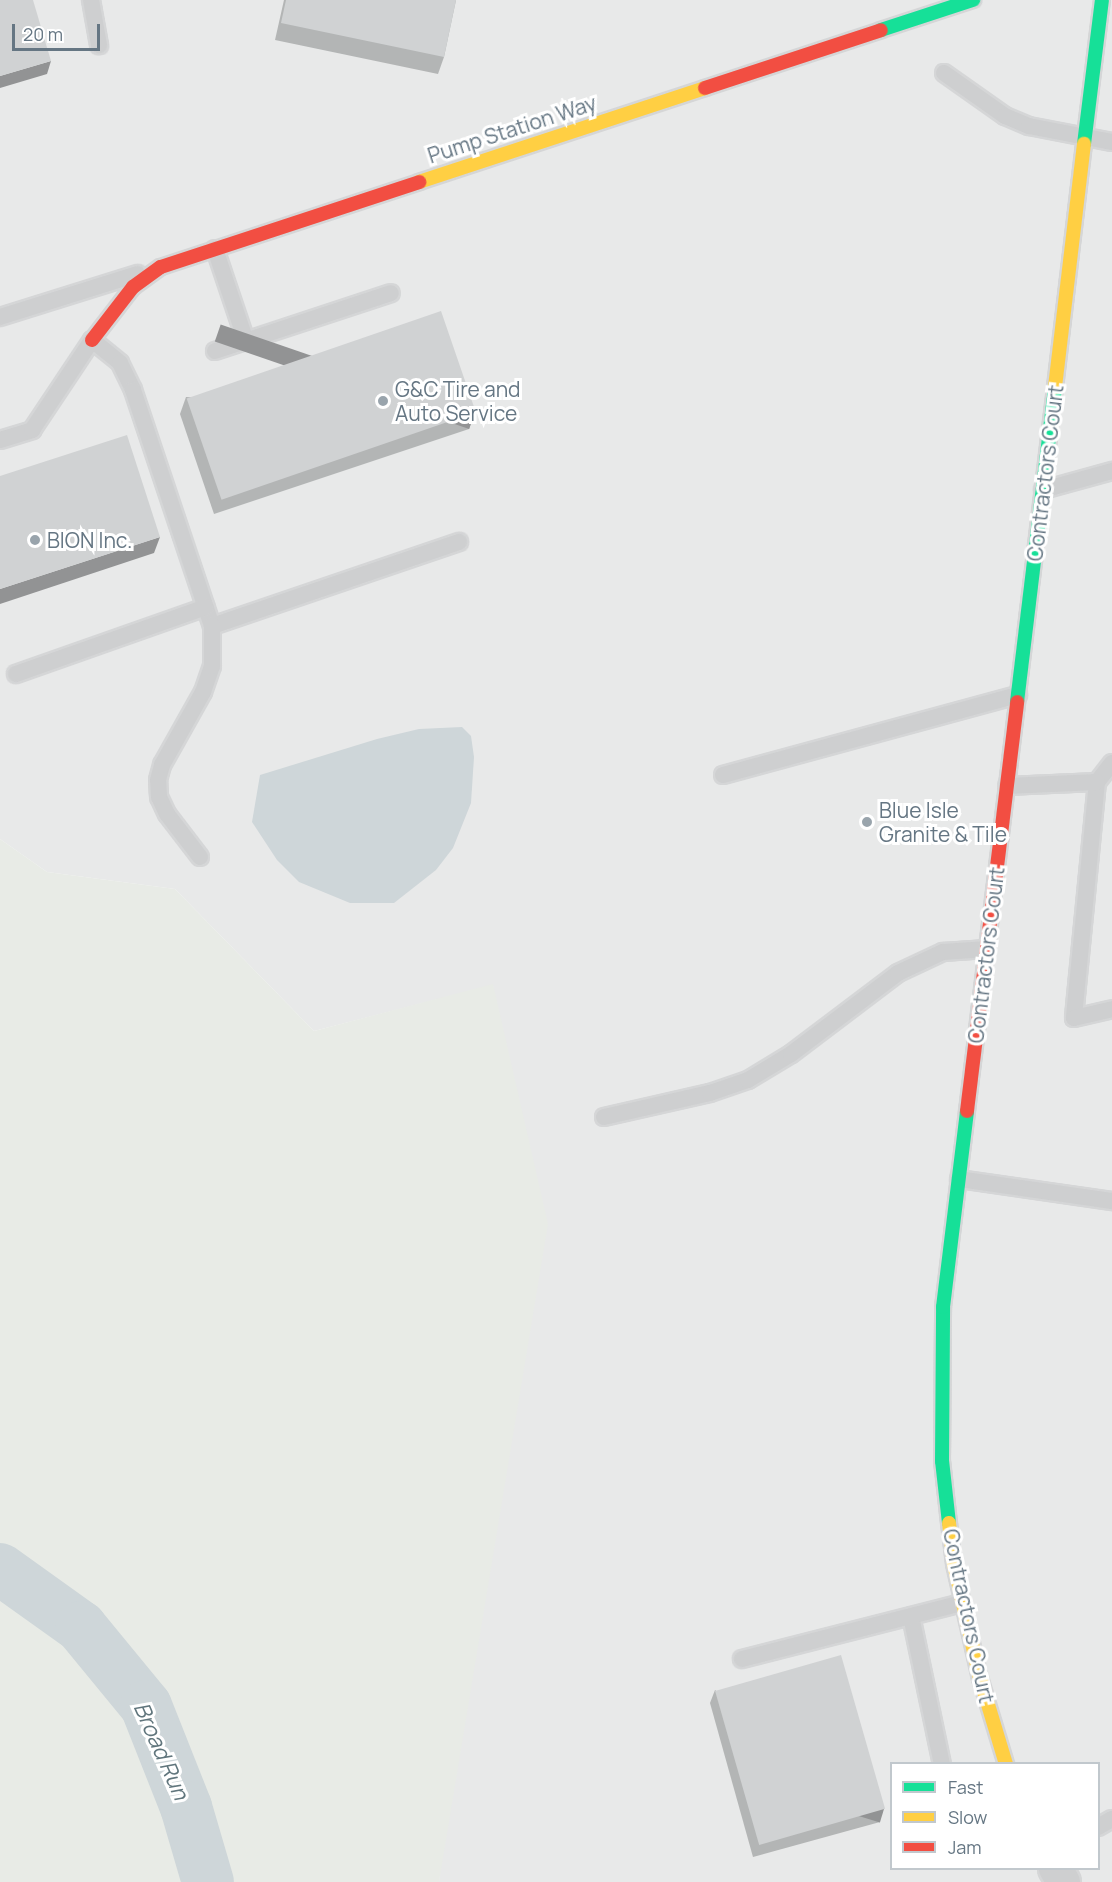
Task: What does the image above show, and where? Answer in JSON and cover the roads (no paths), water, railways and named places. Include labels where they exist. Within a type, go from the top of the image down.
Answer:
[{"type":"street","name":"Pump Station Way","points":[[92,340],[133,287],[161,267],[974,0]]},
{"type":"street","name":"Contractors Court","points":[[1005,1762],[980,1678],[954,1564],[942,1461],[943,1307],[1102,0]]},
{"type":"lane","points":[[91,0],[99,45]]},
{"type":"lane","points":[[944,73],[1005,116],[1029,126],[1085,139],[1112,142]]},
{"type":"lane","points":[[215,249],[246,341]]},
{"type":"lane","points":[[0,317],[161,267]]},
{"type":"lane","points":[[215,351],[391,293]]},
{"type":"lane","points":[[0,440],[32,430],[92,340],[120,363],[133,390],[212,626],[212,666],[206,683],[158,780],[159,797],[167,814],[200,857]]},
{"type":"lane","points":[[1043,490],[1112,471]]},
{"type":"lane","points":[[212,626],[459,542]]},
{"type":"lane","points":[[16,674],[206,607]]},
{"type":"lane","points":[[723,775],[1018,695]]},
{"type":"lane","points":[[1112,763],[1097,782],[1074,1018],[1112,1009]]},
{"type":"lane","points":[[1007,786],[1097,782]]},
{"type":"lane","points":[[604,1117],[710,1093],[748,1080],[791,1054],[898,973],[943,952],[987,949]]},
{"type":"lane","points":[[959,1179],[1112,1201]]},
{"type":"lane","points":[[742,1659],[962,1603]]},
{"type":"lane","points":[[911,1616],[942,1762]]},
{"type":"waterway","name":"Broad Run","points":[[0,1569],[81,1627],[146,1706],[186,1807],[208,1882]]},
{"type":"place","name":"G&C Tire and Auto Service","points":[[383,401]]},
{"type":"place","name":"BION Inc.","points":[[35,540]]},
{"type":"place","name":"Blue Isle Granite & Tile","points":[[867,822]]}]
